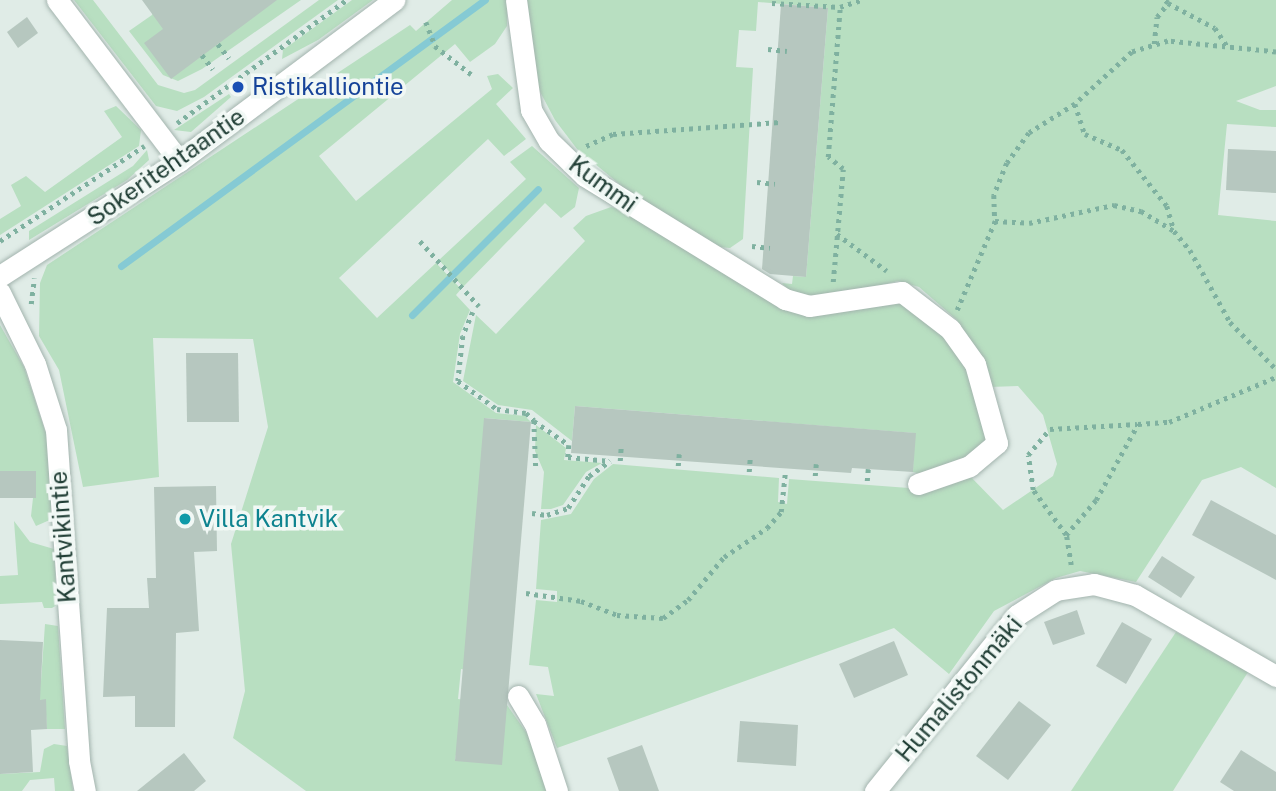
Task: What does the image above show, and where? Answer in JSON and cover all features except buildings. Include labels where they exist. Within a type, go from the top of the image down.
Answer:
[{"type":"street","points":[[57,0],[179,161]]},
{"type":"street","name":"Sokeritehtaantie","points":[[0,276],[179,161],[394,0]]},
{"type":"street","name":"Kummi","points":[[516,0],[531,110],[549,141],[585,176],[785,299],[809,306],[832,303]]},
{"type":"street","points":[[832,303],[902,292],[950,328],[975,364],[997,443],[970,466],[918,484]]},
{"type":"street","name":"Kantvikintie","points":[[0,293],[35,365],[56,430],[79,761],[85,791]]},
{"type":"street","name":"Humalistonmäki","points":[[876,791],[1017,615],[1056,590],[1094,584],[1135,595],[1276,676]]},
{"type":"street","points":[[518,696],[535,724],[558,791]]},
{"type":"path","points":[[772,3],[840,7],[862,0]]},
{"type":"path","points":[[1154,44],[1157,17],[1166,1],[1215,28],[1228,47]]},
{"type":"path","points":[[832,303],[843,169],[828,157],[840,7]]},
{"type":"path","points":[[426,22],[435,46],[471,74]]},
{"type":"path","points":[[950,328],[995,221],[994,195],[1007,163],[1029,133],[1075,104],[1124,59],[1154,44],[1168,41],[1276,52]]},
{"type":"path","points":[[218,44],[229,58]]},
{"type":"path","points":[[768,49],[786,51]]},
{"type":"path","points":[[202,55],[213,69]]},
{"type":"path","points":[[1075,104],[1084,134],[1122,150],[1167,206],[1174,231]]},
{"type":"path","points":[[569,160],[597,138],[613,134],[780,122]]},
{"type":"path","points":[[757,182],[775,184]]},
{"type":"path","points":[[995,221],[1029,223],[1114,205],[1141,211],[1174,231],[1190,250],[1230,322],[1276,369]]},
{"type":"path","points":[[837,234],[859,247],[902,292]]},
{"type":"path","points":[[420,241],[479,306]]},
{"type":"path","points":[[752,246],[770,248]]},
{"type":"path","points":[[472,312],[463,336],[458,381],[497,409],[526,413],[569,445],[568,457],[610,461],[589,476],[568,508],[547,515],[532,513]]},
{"type":"path","points":[[1084,586],[1069,561],[1066,535],[1032,490],[1028,455],[1050,429],[1169,422],[1276,377]]},
{"type":"path","points":[[534,420],[536,470]]},
{"type":"path","points":[[1066,535],[1096,500],[1138,424]]},
{"type":"path","points":[[620,461],[621,448]]},
{"type":"path","points":[[678,466],[679,454]]},
{"type":"path","points":[[749,471],[750,458]]},
{"type":"path","points":[[815,477],[816,464]]},
{"type":"path","points":[[867,481],[868,469]]},
{"type":"path","points":[[526,593],[581,600],[617,615],[663,618],[688,600],[724,557],[767,528],[780,512],[785,474]]},
{"type":"green space","points":[[74,0],[93,0],[158,85],[184,93],[195,90],[319,0],[338,0],[204,97],[177,111],[156,106]]},
{"type":"green space","points":[[159,0],[301,0],[202,69],[178,81],[163,75],[129,31],[152,15]]},
{"type":"green space","points":[[352,0],[373,0],[318,40],[282,59],[283,50]]},
{"type":"green space","points":[[452,0],[507,0],[507,26],[495,44],[470,62],[455,44],[319,156],[356,201],[492,89],[487,76],[498,74],[513,88],[496,104],[526,139],[504,156],[488,139],[339,278],[377,318],[436,263],[461,289],[456,295],[470,310],[460,334],[453,382],[496,413],[525,416],[531,422],[485,418],[468,670],[461,669],[458,699],[466,700],[455,760],[507,705],[533,742],[548,791],[306,791],[233,738],[245,691],[231,544],[268,427],[253,339],[153,338],[159,477],[83,487],[59,370],[39,336],[40,283],[47,265],[410,25],[416,31]]},
{"type":"green space","points":[[527,0],[1276,0],[1276,86],[1236,101],[1260,110],[1276,110],[1276,127],[1227,124],[1218,215],[1276,221],[1276,488],[1241,467],[1202,480],[1136,582],[1080,571],[1056,578],[994,611],[949,674],[894,628],[557,748],[536,694],[554,696],[548,667],[529,665],[536,600],[557,602],[557,591],[536,589],[541,520],[571,514],[594,479],[613,464],[779,478],[778,502],[787,504],[789,479],[922,489],[969,475],[1003,510],[1053,476],[1057,464],[1043,415],[1018,386],[990,387],[957,320],[919,287],[898,281],[837,296],[805,297],[791,293],[782,283],[792,284],[793,276],[806,277],[828,8],[758,2],[756,31],[739,30],[736,67],[753,68],[743,239],[730,248],[719,247],[623,187],[577,149],[555,120],[537,86]]},
{"type":"green space","points":[[229,94],[231,97],[191,132],[174,130]]},
{"type":"green space","points":[[116,106],[141,130],[139,146],[0,235],[0,219],[21,206],[11,185],[26,176],[45,192],[122,137],[104,111]]},
{"type":"green space","points":[[532,146],[579,188],[575,207],[561,218],[545,203],[463,287],[439,260],[526,179],[510,162]]},
{"type":"green space","points":[[147,150],[149,160],[127,180],[29,240],[29,231],[133,166]]},
{"type":"green space","points":[[611,207],[633,213],[780,306],[897,296],[942,331],[958,353],[974,383],[989,445],[938,478],[913,472],[914,433],[575,406],[572,441],[532,410],[498,405],[463,381],[476,315],[496,334],[585,241],[573,228],[586,216]]},
{"type":"green space","points":[[0,325],[24,367],[48,440],[52,519],[36,526],[31,516],[36,471],[0,471]]},
{"type":"green space","points":[[536,425],[566,448],[564,460],[602,463],[586,472],[563,505],[551,509],[541,509],[544,472],[535,451]]},
{"type":"green space","points":[[14,521],[30,542],[54,549],[57,605],[52,608],[44,608],[42,602],[0,604],[0,576],[18,575]]},
{"type":"green space","points":[[45,624],[58,626],[65,729],[47,729],[45,700],[0,702],[0,669],[19,680],[41,681]]},
{"type":"green space","points":[[1176,632],[1248,672],[1173,791],[1071,791]]},
{"type":"green space","points":[[54,744],[67,746],[73,791],[55,791],[54,778],[30,780],[22,791],[0,791],[0,774],[40,772],[44,749]]},
{"type":"waterway","points":[[121,266],[485,0]]},
{"type":"waterway","points":[[412,315],[538,189]]},
{"type":"place","name":"Ristikalliontie","points":[[238,87]]},
{"type":"place","name":"Villa Kantvik","points":[[185,519]]}]
